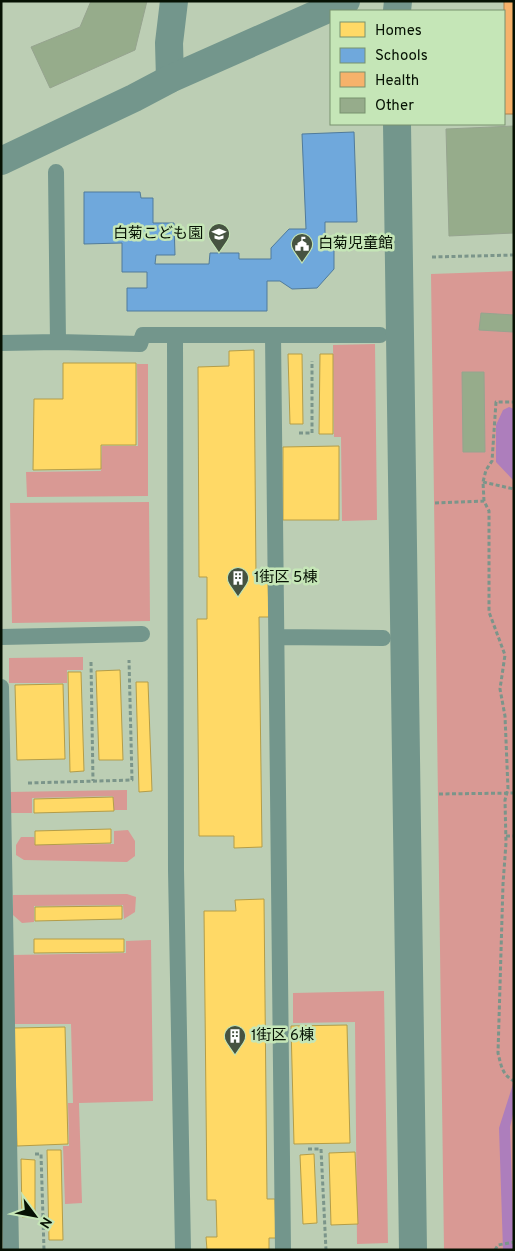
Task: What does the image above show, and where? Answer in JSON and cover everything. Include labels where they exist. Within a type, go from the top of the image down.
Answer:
[{"type":"street","points":[[170,79],[169,43],[174,1]]},
{"type":"street","points":[[1,161],[170,79],[346,1]]},
{"type":"street","points":[[397,125],[413,1250]]},
{"type":"lane","points":[[56,172],[58,342]]},
{"type":"lane","points":[[1,343],[140,344],[143,335],[380,335]]},
{"type":"lane","points":[[175,335],[176,870],[183,1250]]},
{"type":"lane","points":[[274,335],[283,1250]]},
{"type":"lane","points":[[1,638],[135,634]]},
{"type":"lane","points":[[277,637],[383,638]]},
{"type":"lane","points":[[1,687],[11,1250]]},
{"type":"path","points":[[398,253],[424,258],[514,255]]},
{"type":"path","points":[[274,433],[312,433],[312,336]]},
{"type":"path","points":[[514,402],[496,402],[492,462],[486,470],[483,482],[484,500],[489,511],[489,612],[505,655],[500,689],[505,716],[508,789],[506,794],[498,1053],[502,1069],[507,1077],[514,1080]]},
{"type":"path","points":[[483,482],[514,489]]},
{"type":"path","points":[[427,503],[484,500]]},
{"type":"path","points":[[3,784],[132,780],[135,634]]},
{"type":"path","points":[[90,635],[93,781]]},
{"type":"path","points":[[439,794],[514,793]]},
{"type":"path","points":[[506,836],[514,836]]},
{"type":"path","points":[[282,1150],[321,1149],[326,1250]]},
{"type":"path","points":[[496,1250],[498,1244],[514,1242]]},
{"type":"shaded area","points":[[514,271],[514,1250],[444,1250],[431,274]]},
{"type":"shaded area","points":[[375,344],[377,520],[342,521],[341,437],[334,437],[333,345]]},
{"type":"shaded area","points":[[137,364],[148,364],[148,496],[27,497],[26,472],[101,471],[102,446],[138,446]]},
{"type":"shaded area","points":[[509,407],[514,409],[514,481],[496,462],[496,425],[503,410]]},
{"type":"shaded area","points":[[149,502],[150,621],[12,623],[10,503]]},
{"type":"shaded area","points":[[83,657],[83,670],[67,670],[67,683],[9,683],[9,658]]},
{"type":"shaded area","points":[[127,790],[127,810],[114,810],[113,796],[32,798],[32,813],[8,813],[8,792]]},
{"type":"shaded area","points":[[128,830],[135,841],[135,856],[127,862],[24,860],[16,855],[16,845],[21,837],[34,837],[35,845],[114,844],[114,831]]},
{"type":"shaded area","points":[[127,894],[136,897],[135,912],[124,919],[123,905],[34,906],[34,922],[22,923],[13,915],[13,895]]},
{"type":"shaded area","points":[[151,940],[153,1101],[79,1103],[82,1203],[65,1204],[63,1146],[69,1146],[68,1103],[73,1103],[71,1024],[12,1024],[12,955],[126,953],[126,941]]},
{"type":"shaded area","points":[[384,991],[388,1243],[357,1244],[355,1022],[293,1023],[293,993]]},
{"type":"shaded area","points":[[514,1081],[514,1110],[510,1127],[514,1250],[503,1250],[499,1128]]},
{"type":"building: Homes","name":"1街区 5棟","points":[[254,350],[256,577],[268,577],[269,617],[259,617],[262,847],[234,848],[234,836],[199,836],[197,619],[207,619],[207,577],[199,577],[198,367],[229,366],[229,351]]},
{"type":"building: Homes","points":[[288,354],[302,354],[303,424],[290,424]]},
{"type":"building: Homes","points":[[320,354],[333,354],[333,434],[319,434]]},
{"type":"building: Homes","points":[[63,363],[136,363],[136,445],[101,445],[101,469],[33,470],[34,399],[63,399]]},
{"type":"building: Homes","points":[[339,446],[339,520],[283,520],[283,447]]},
{"type":"building: Homes","points":[[120,670],[123,760],[99,760],[96,671]]},
{"type":"building: Homes","points":[[68,672],[81,672],[84,771],[70,772]]},
{"type":"building: Homes","points":[[136,682],[148,682],[152,791],[139,792]]},
{"type":"building: Homes","points":[[63,684],[65,759],[17,760],[15,685]]},
{"type":"building: Homes","points":[[113,797],[114,811],[34,813],[34,799]]},
{"type":"building: Homes","points":[[111,829],[111,843],[35,845],[35,831]]},
{"type":"building: Homes","name":"1街区 6棟","points":[[264,899],[267,1199],[275,1199],[276,1238],[269,1238],[269,1250],[207,1250],[206,1237],[217,1237],[216,1200],[207,1200],[204,911],[236,911],[235,900]]},
{"type":"building: Homes","points":[[122,906],[122,919],[35,921],[35,907]]},
{"type":"building: Homes","points":[[34,939],[124,939],[124,952],[34,953]]},
{"type":"building: Homes","points":[[347,1025],[350,1143],[294,1144],[291,1026]]},
{"type":"building: Homes","points":[[65,1027],[68,1144],[17,1146],[14,1028]]},
{"type":"building: Homes","points":[[47,1150],[61,1150],[63,1240],[49,1240]]},
{"type":"building: Homes","points":[[355,1152],[358,1224],[331,1225],[329,1153]]},
{"type":"building: Homes","points":[[314,1154],[317,1223],[303,1224],[300,1155]]},
{"type":"building: Homes","points":[[21,1159],[35,1160],[35,1217],[22,1217]]},
{"type":"building: Schools","points":[[354,132],[357,222],[325,222],[325,238],[334,248],[334,269],[317,288],[292,289],[280,281],[267,281],[267,311],[127,311],[127,288],[147,288],[147,272],[122,272],[122,243],[84,244],[84,192],[140,192],[141,198],[153,198],[153,223],[174,223],[175,255],[156,255],[155,264],[209,264],[210,253],[239,253],[239,259],[271,259],[271,248],[289,229],[306,229],[302,134]]},
{"type":"building: Health","points":[[504,1],[514,1],[514,114],[505,114]]},
{"type":"building: Other","points":[[91,1],[147,1],[135,50],[50,88],[31,47],[80,27]]},
{"type":"building: Other","points":[[514,126],[514,233],[449,236],[446,129]]},
{"type":"building: Other","points":[[481,313],[514,315],[513,332],[479,330]]},
{"type":"building: Other","points":[[462,372],[484,372],[485,452],[463,452]]},
{"type":"place","name":"白菊こども園","points":[[219,253]]},
{"type":"place","name":"白菊児童館","points":[[302,263]]},
{"type":"place","name":"1街区 5棟","points":[[238,597]]},
{"type":"place","name":"1街区 6棟","points":[[235,1055]]}]
